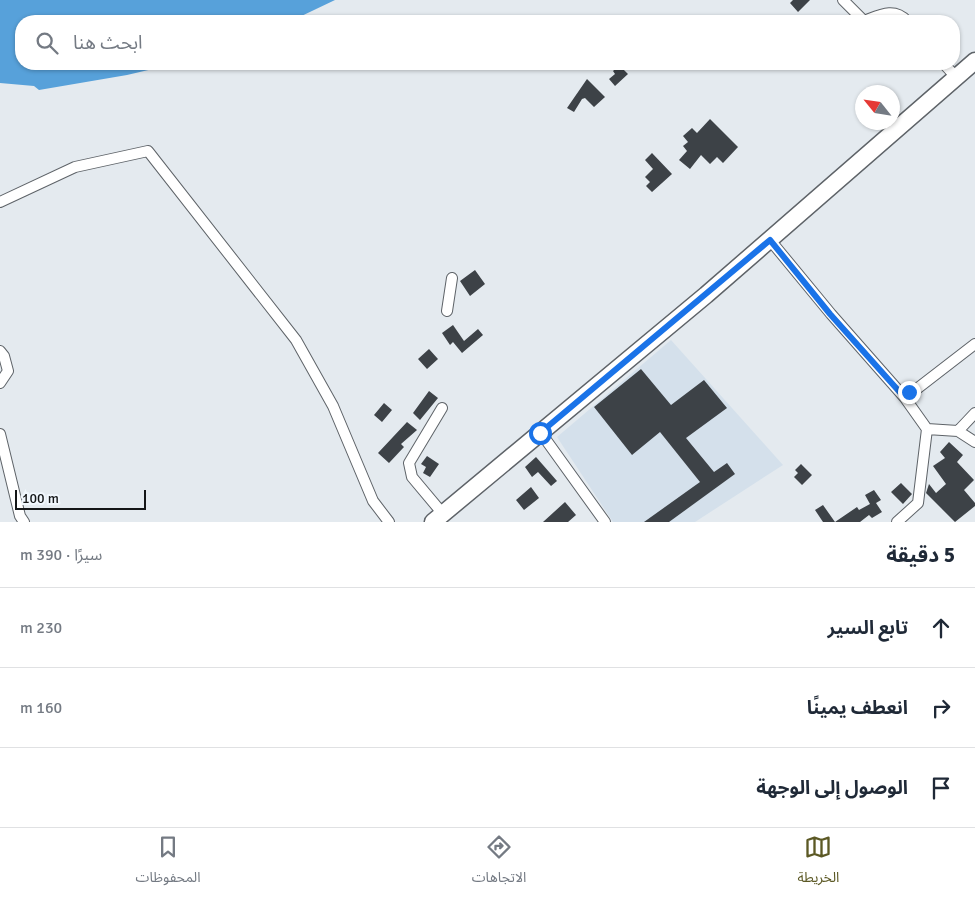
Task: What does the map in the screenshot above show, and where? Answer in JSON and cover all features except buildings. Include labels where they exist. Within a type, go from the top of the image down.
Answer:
[{"type":"main road","points":[[438,518],[770,240],[975,61]]},
{"type":"street","points":[[842,0],[858,15]]},
{"type":"street","points":[[882,15],[891,12],[902,15]]},
{"type":"street","points":[[950,70],[956,77]]},
{"type":"street","points":[[0,202],[75,167],[148,151],[296,340],[333,406],[373,501],[389,522]]},
{"type":"street","points":[[770,240],[830,314],[905,398],[927,429],[918,503],[897,522]]},
{"type":"street","points":[[448,311],[452,278]]},
{"type":"street","points":[[905,398],[975,344]]},
{"type":"street","points":[[0,351],[4,356],[8,370],[0,383]]},
{"type":"street","points":[[438,518],[412,477],[410,464],[442,408]]},
{"type":"street","points":[[958,431],[975,413]]},
{"type":"street","points":[[927,429],[958,431],[975,442]]},
{"type":"street","points":[[540,433],[560,457],[606,522]]},
{"type":"street","points":[[0,434],[20,516],[24,522]]},
{"type":"shaded area","points":[[671,340],[783,465],[695,522],[613,522],[557,437]]},
{"type":"water","points":[[0,0],[335,0],[304,15],[15,15],[15,70],[148,70],[39,90],[34,86],[0,83]]},
{"type":"route","points":[[540,433],[770,240],[830,314],[905,398],[909,392]]}]
